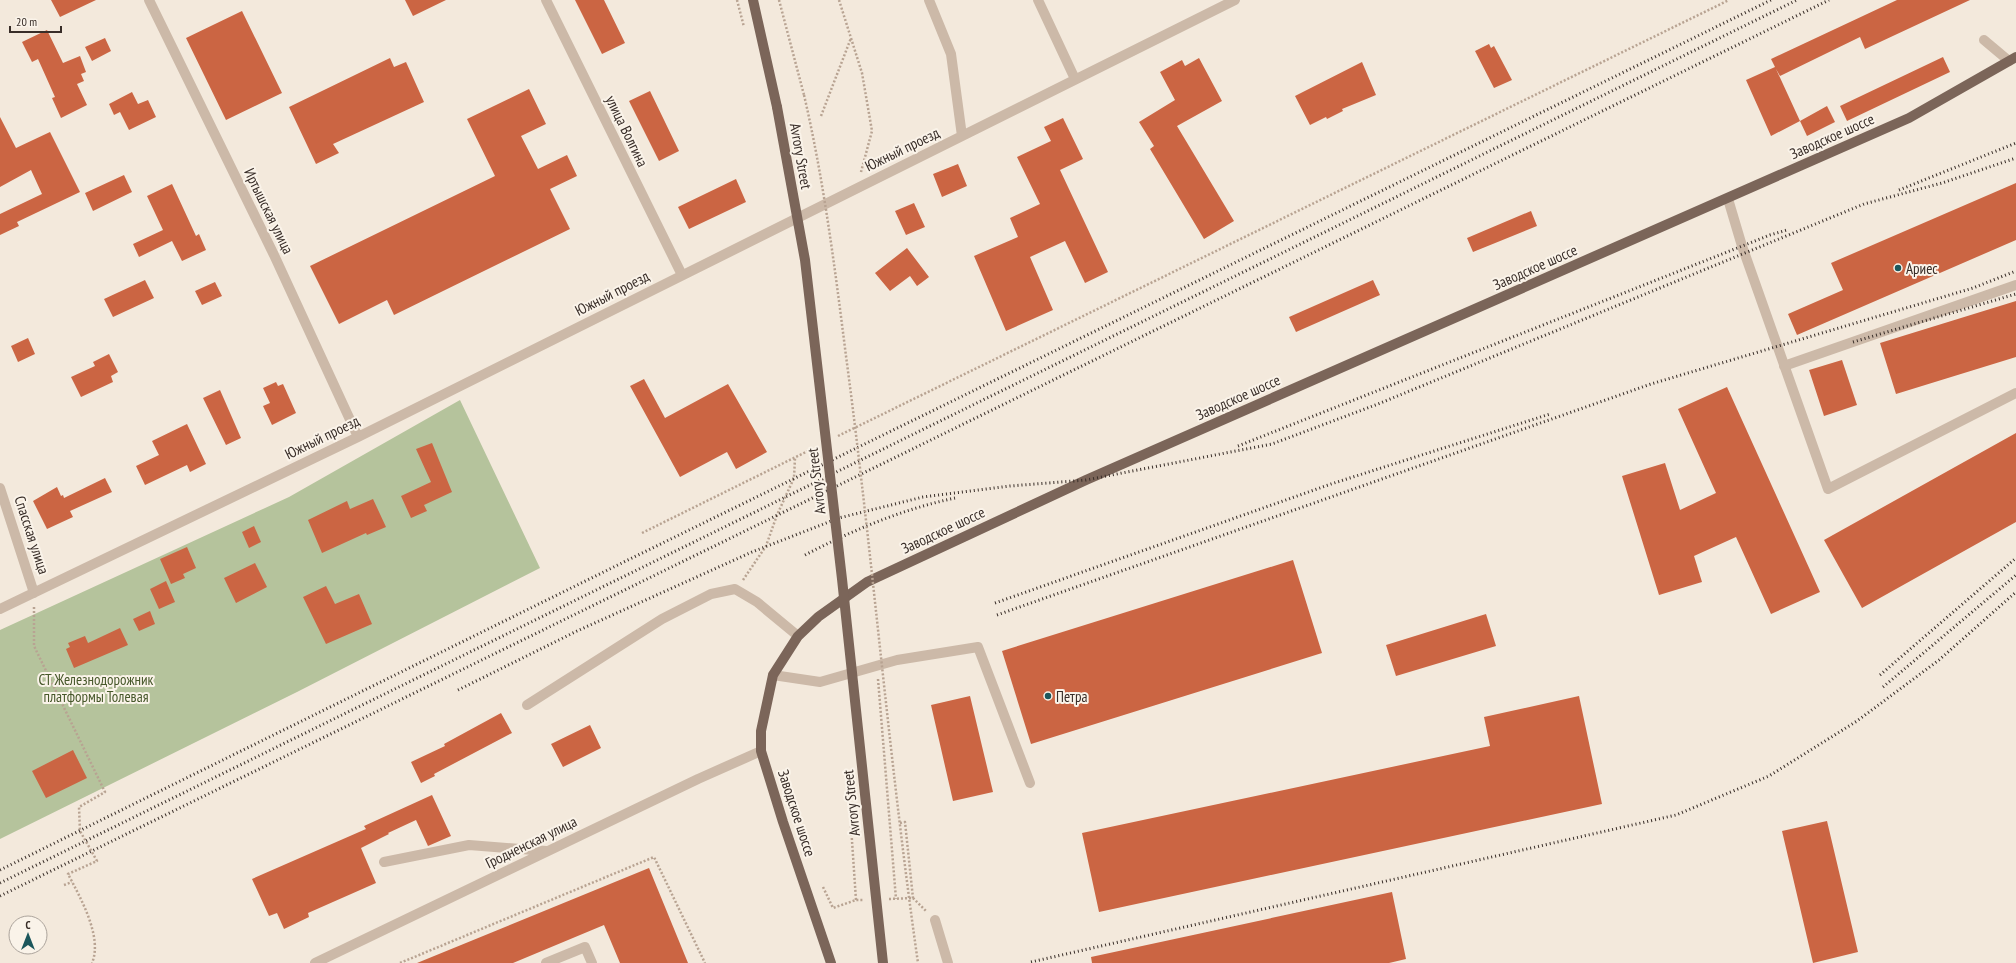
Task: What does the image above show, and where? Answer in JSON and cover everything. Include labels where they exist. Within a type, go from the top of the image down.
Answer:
[{"type":"main road","name":"Avrory Street","points":[[753,0],[777,107],[805,260],[843,587],[883,963]]},
{"type":"main road","name":"Заводское шоссе","points":[[831,963],[783,822],[761,751],[762,731],[773,674],[798,636],[818,617],[867,582],[1086,480],[1728,199],[1909,118],[2013,59]]},
{"type":"street","name":"Иртышская улица","points":[[149,0],[274,254],[358,436]]},
{"type":"street","name":"улица Волгина","points":[[546,0],[682,275]]},
{"type":"street","points":[[929,0],[951,54],[962,136]]},
{"type":"street","points":[[1038,0],[1075,79]]},
{"type":"street","name":"Южный проезд","points":[[0,609],[358,436],[1235,0]]},
{"type":"street","points":[[1984,40],[2013,59]]},
{"type":"street","points":[[1728,199],[1742,246],[1828,490],[2016,393]]},
{"type":"street","points":[[1784,366],[2016,285]]},
{"type":"street","name":"Спасская улица","points":[[0,488],[34,592]]},
{"type":"street","points":[[527,705],[662,619],[711,594],[735,589],[757,602],[798,636]]},
{"type":"street","points":[[773,674],[820,682],[897,660],[978,648],[1030,783]]},
{"type":"street","name":"Гродненская улица","points":[[315,963],[547,851],[761,751]]},
{"type":"street","points":[[384,862],[469,845],[547,851]]},
{"type":"street","points":[[935,920],[948,963]]},
{"type":"street","points":[[546,963],[585,947],[592,963]]},
{"type":"path","points":[[779,0],[814,138],[828,216],[848,369],[903,859],[918,963]]},
{"type":"path","points":[[839,0],[862,73],[872,131],[856,188]]},
{"type":"path","points":[[831,440],[1729,0]]},
{"type":"path","points":[[821,116],[851,37]]},
{"type":"path","points":[[642,533],[817,446]]},
{"type":"path","points":[[735,589],[766,546],[777,515],[794,478],[796,457]]},
{"type":"path","points":[[34,592],[34,646],[105,792],[79,807],[80,831],[97,861],[68,874],[94,933],[92,963]]},
{"type":"path","points":[[877,666],[896,899]]},
{"type":"path","points":[[900,823],[905,822],[913,898]]},
{"type":"path","points":[[856,900],[851,826],[860,826]]},
{"type":"path","points":[[400,963],[654,857],[705,963]]},
{"type":"path","points":[[64,885],[72,882]]},
{"type":"green space","name":"СТ Железнодорожник платформы Толевая","points":[[460,400],[540,568],[297,692],[0,839],[0,630],[289,497]]},
{"type":"building","points":[[51,0],[96,0],[60,17]]},
{"type":"building","points":[[405,0],[446,0],[413,16]]},
{"type":"building","points":[[575,0],[604,0],[625,43],[602,54]]},
{"type":"building","points":[[1897,0],[1970,0],[1865,49],[1860,37],[1780,76],[1776,69],[1800,121],[1771,136],[1746,80],[1775,67],[1771,59]]},
{"type":"building","points":[[242,11],[282,93],[226,120],[186,38]]},
{"type":"building","points":[[47,30],[63,63],[80,56],[86,72],[81,74],[84,81],[77,84],[87,105],[61,118],[52,98],[55,97],[38,59],[32,62],[22,42]]},
{"type":"building","points":[[105,38],[111,51],[92,61],[85,47]]},
{"type":"building","points":[[1489,44],[1491,48],[1494,46],[1512,80],[1494,88],[1475,51]]},
{"type":"building","points":[[1943,57],[1950,72],[1847,121],[1840,106]]},
{"type":"building","points":[[390,58],[394,67],[406,62],[424,102],[333,144],[339,153],[316,164],[289,107]]},
{"type":"building","points":[[1199,58],[1222,101],[1177,126],[1234,221],[1204,239],[1150,149],[1154,146],[1139,122],[1175,100],[1160,72],[1182,60],[1185,66]]},
{"type":"building","points":[[1362,62],[1376,95],[1342,109],[1343,111],[1327,119],[1326,117],[1310,125],[1295,96]]},
{"type":"building","points":[[529,89],[546,124],[521,136],[538,169],[567,155],[577,176],[550,189],[570,229],[394,315],[387,300],[339,324],[310,266],[495,176],[467,119]]},
{"type":"building","points":[[650,91],[679,151],[659,161],[629,101]]},
{"type":"building","points":[[132,92],[138,104],[148,100],[156,117],[129,130],[120,112],[114,115],[109,104]]},
{"type":"building","points":[[1827,106],[1835,122],[1807,136],[1800,121]]},
{"type":"building","points":[[0,117],[16,148],[50,132],[80,192],[17,222],[19,226],[0,235],[0,214],[42,194],[31,170],[0,187]]},
{"type":"building","points":[[1063,118],[1083,159],[1060,170],[1108,272],[1085,283],[1065,241],[1030,257],[1053,310],[1006,331],[974,256],[1018,237],[1010,218],[1040,204],[1017,157],[1051,141],[1044,127]]},
{"type":"building","points":[[958,164],[967,186],[942,197],[933,174]]},
{"type":"building","points":[[124,175],[132,192],[93,211],[85,193]]},
{"type":"building","points":[[736,179],[746,202],[689,229],[678,207]]},
{"type":"building","points":[[2016,183],[2016,240],[1797,335],[1788,314],[1843,290],[1831,263]]},
{"type":"building","points":[[172,184],[196,236],[199,234],[206,250],[182,261],[172,241],[139,257],[133,244],[163,230],[147,196]]},
{"type":"building","points":[[914,203],[925,227],[906,235],[895,211]]},
{"type":"building","points":[[1531,211],[1537,226],[1473,252],[1467,238]]},
{"type":"building","points":[[907,248],[929,277],[917,286],[910,276],[890,291],[875,273]]},
{"type":"building","points":[[145,280],[154,298],[113,317],[104,299]]},
{"type":"building","points":[[1373,280],[1380,295],[1296,332],[1289,317]]},
{"type":"building","points":[[215,282],[222,296],[202,305],[195,291]]},
{"type":"building","points":[[2016,301],[2016,357],[1896,394],[1880,343]]},
{"type":"building","points":[[28,338],[35,354],[18,362],[11,346]]},
{"type":"building","points":[[109,354],[118,372],[111,376],[113,382],[81,397],[71,377],[95,366],[93,362]]},
{"type":"building","points":[[1842,360],[1857,405],[1824,416],[1809,370]]},
{"type":"building","points":[[644,379],[665,418],[728,384],[767,452],[736,469],[727,452],[680,477],[630,386]]},
{"type":"building","points":[[276,382],[278,386],[283,384],[296,413],[272,425],[263,406],[270,403],[263,388]]},
{"type":"building","points":[[1727,387],[1820,592],[1771,614],[1736,537],[1694,556],[1702,582],[1659,595],[1622,476],[1665,463],[1680,510],[1716,493],[1678,409]]},
{"type":"building","points":[[220,390],[241,438],[226,445],[203,398]]},
{"type":"building","points":[[187,424],[206,464],[190,472],[187,465],[145,485],[136,466],[159,455],[152,441]]},
{"type":"building","points":[[2016,433],[2016,522],[1862,608],[1824,540]]},
{"type":"building","points":[[432,443],[452,492],[424,505],[427,511],[411,518],[401,496],[431,482],[416,449]]},
{"type":"building","points":[[105,478],[112,492],[70,511],[73,517],[47,529],[33,501],[57,487],[61,496],[63,495],[64,498]]},
{"type":"building","points":[[373,499],[386,527],[367,535],[366,533],[322,553],[308,520],[347,501],[350,509]]},
{"type":"building","points":[[254,526],[261,542],[249,548],[242,532]]},
{"type":"building","points":[[187,547],[196,568],[183,574],[185,578],[171,584],[160,559]]},
{"type":"building","points":[[1293,560],[1322,653],[1031,744],[1002,651]]},
{"type":"building","points":[[255,563],[267,587],[236,603],[224,578]]},
{"type":"building","points":[[166,581],[175,602],[159,609],[150,589]]},
{"type":"building","points":[[326,586],[335,604],[359,594],[372,624],[326,644],[303,597]]},
{"type":"building","points":[[150,611],[155,624],[139,631],[133,619]]},
{"type":"building","points":[[1486,614],[1496,646],[1396,676],[1386,645]]},
{"type":"building","points":[[120,628],[128,645],[74,668],[66,649],[70,647],[68,643],[85,636],[88,643]]},
{"type":"building","points":[[970,696],[993,792],[953,801],[931,705]]},
{"type":"building","points":[[1579,696],[1602,804],[1099,912],[1082,833],[1490,746],[1484,717]]},
{"type":"building","points":[[501,713],[512,733],[434,774],[435,776],[421,783],[411,762],[445,746],[444,744]]},
{"type":"building","points":[[590,725],[601,748],[563,767],[551,744]]},
{"type":"building","points":[[73,750],[87,778],[46,798],[32,771]]},
{"type":"building","points":[[432,795],[451,836],[428,846],[416,820],[361,848],[376,883],[308,913],[309,917],[284,929],[277,913],[269,916],[252,879],[366,829],[364,826]]},
{"type":"building","points":[[1827,821],[1858,952],[1813,963],[1782,831]]},
{"type":"building","points":[[649,868],[688,963],[620,963],[604,925],[513,963],[417,963]]},
{"type":"building","points":[[1392,892],[1406,959],[1389,963],[1092,963],[1091,957]]},
{"type":"railway","points":[[0,870],[632,558],[1771,0]]},
{"type":"railway","points":[[0,883],[1797,0]]},
{"type":"railway","points":[[0,896],[1829,0]]},
{"type":"railway","points":[[1899,190],[2016,143]]},
{"type":"railway","points":[[458,690],[577,631],[752,552],[839,518],[923,497],[1010,486],[1086,480],[1272,444],[1378,404],[1864,204],[1942,183],[2016,158]]},
{"type":"railway","points":[[1238,446],[1770,235],[1787,230]]},
{"type":"railway","points":[[997,615],[1651,384],[1973,288],[2016,271]]},
{"type":"railway","points":[[1853,342],[2016,294]]},
{"type":"railway","points":[[995,603],[1331,484],[1550,414]]},
{"type":"railway","points":[[805,555],[878,521],[916,508],[955,498]]},
{"type":"railway","points":[[1880,675],[2016,558]]},
{"type":"railway","points":[[1883,687],[2016,575]]},
{"type":"railway","points":[[1031,962],[1676,815],[1769,776],[1857,721],[1939,660],[2016,592]]},
{"type":"place","name":"Ариес","points":[[1898,268]]},
{"type":"place","name":"Петра","points":[[1048,696]]}]
